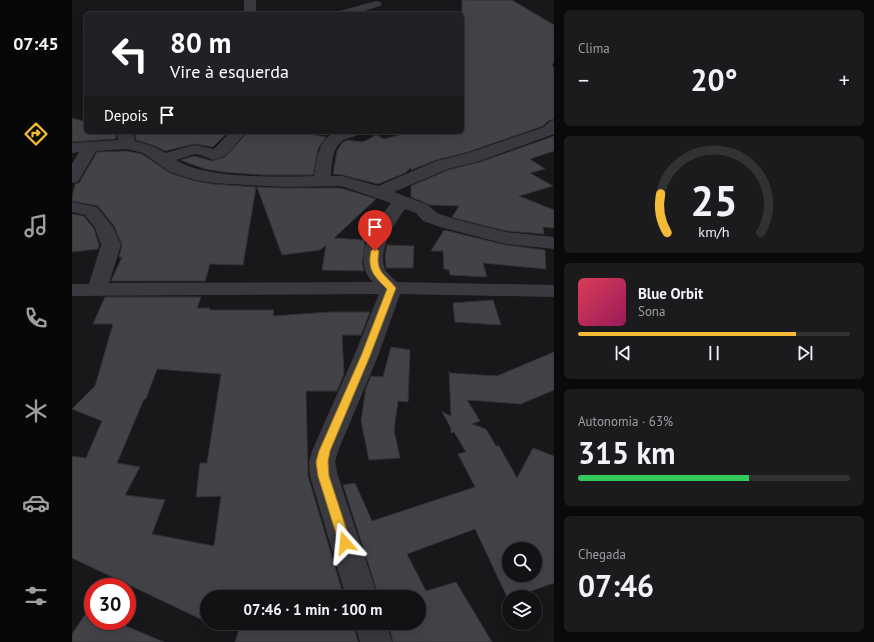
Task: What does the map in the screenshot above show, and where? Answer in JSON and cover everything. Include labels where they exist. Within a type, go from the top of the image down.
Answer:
[{"type":"street","points":[[250,0],[250,12]]},
{"type":"street","points":[[350,12],[376,4]]},
{"type":"street","points":[[379,192],[442,165],[474,157],[550,130],[554,125]]},
{"type":"street","points":[[163,160],[188,150],[198,149],[207,150],[213,154],[219,153],[237,134]]},
{"type":"street","points":[[322,182],[325,158],[331,143],[337,138],[347,134]]},
{"type":"street","points":[[72,148],[91,146],[126,138],[149,150],[176,168],[194,175],[213,178],[322,182],[342,181],[379,192],[422,209],[430,217],[475,231],[506,238],[554,243]]},
{"type":"street","points":[[72,178],[91,146]]},
{"type":"street","points":[[392,288],[378,275],[373,263],[377,239],[390,217],[402,201]]},
{"type":"street","points":[[72,207],[92,211],[104,226],[111,245],[97,290]]},
{"type":"street","points":[[360,590],[324,476],[322,462],[325,451],[366,356],[392,288]]},
{"type":"street","points":[[72,290],[392,288],[554,291]]},
{"type":"street","points":[[372,630],[376,642]]},
{"type":"building","points":[[462,0],[512,0],[554,25],[554,62],[552,65],[554,68],[554,119],[548,121],[543,126],[468,152],[436,160],[411,170],[411,167],[405,173],[378,184],[333,174],[337,151],[342,143],[347,140],[363,142],[376,135],[384,139],[403,134],[464,134],[464,12],[462,12]]},
{"type":"building","points":[[72,118],[84,121],[84,134],[116,134],[116,139],[72,142]]},
{"type":"building","points":[[135,134],[226,134],[213,147],[194,144],[165,151],[136,140]]},
{"type":"building","points":[[246,134],[307,134],[326,137],[318,149],[313,175],[263,175],[223,172],[205,169],[180,160],[194,156],[212,161],[225,157]]},
{"type":"building","points":[[554,136],[554,151],[530,159],[545,169],[530,173],[553,186],[519,196],[554,210],[554,228],[543,227],[544,234],[506,231],[454,218],[452,217],[459,206],[430,205],[411,197],[411,186],[448,170],[480,162]]},
{"type":"building","points":[[127,151],[142,154],[170,173],[195,181],[213,184],[256,187],[243,265],[210,264],[205,281],[111,281],[122,257],[119,257],[122,245],[114,226],[98,206],[72,201],[72,198],[75,184],[79,183],[97,152]]},
{"type":"building","points":[[257,187],[341,188],[376,199],[334,238],[364,240],[365,245],[362,263],[364,271],[322,270],[326,245],[320,250],[282,255]]},
{"type":"building","points":[[72,214],[84,216],[94,229],[99,245],[98,249],[72,252]]},
{"type":"building","points":[[444,230],[506,245],[545,250],[546,269],[483,263],[487,277],[450,275],[449,270],[444,269],[443,251],[431,251]]},
{"type":"building","points":[[387,245],[414,246],[413,268],[386,268],[385,256]]},
{"type":"building","points":[[105,297],[201,297],[197,308],[210,308],[209,310],[274,310],[273,316],[330,312],[370,312],[361,335],[342,335],[344,374],[337,391],[306,391],[308,476],[342,590],[200,590],[200,619],[136,588],[136,578],[114,578],[72,558],[72,456],[86,458],[102,421],[72,409],[95,386],[113,324],[93,324]],"holes":[[[157,369],[221,374],[207,463],[200,463],[196,497],[221,496],[214,546],[152,534],[165,500],[125,495],[140,467],[117,463],[144,399],[146,399]]]},
{"type":"building","points":[[493,300],[501,325],[455,322],[453,303]]},
{"type":"building","points":[[391,347],[410,350],[408,402],[398,401],[394,430],[400,458],[369,460],[361,421],[366,388],[371,376],[383,377]]},
{"type":"building","points":[[554,352],[554,390],[521,404],[467,400],[480,421],[472,424],[486,429],[496,446],[499,446],[517,478],[533,448],[554,456],[554,583],[534,590],[504,590],[475,529],[407,554],[425,590],[377,590],[343,485],[355,483],[372,521],[475,487],[458,454],[466,452],[454,432],[451,433],[451,428],[442,412],[451,416],[449,371],[450,373],[497,376]]},
{"type":"building","points":[[456,582],[492,642],[393,642],[390,630],[426,630],[426,591]]},
{"type":"building","points":[[84,616],[84,630],[135,630],[164,642],[72,642],[72,634]]},
{"type":"building","points":[[239,630],[355,630],[358,642],[235,642]]},
{"type":"route","points":[[345,543],[324,476],[322,462],[325,451],[366,356],[392,288],[378,275],[373,263],[375,251]]}]
